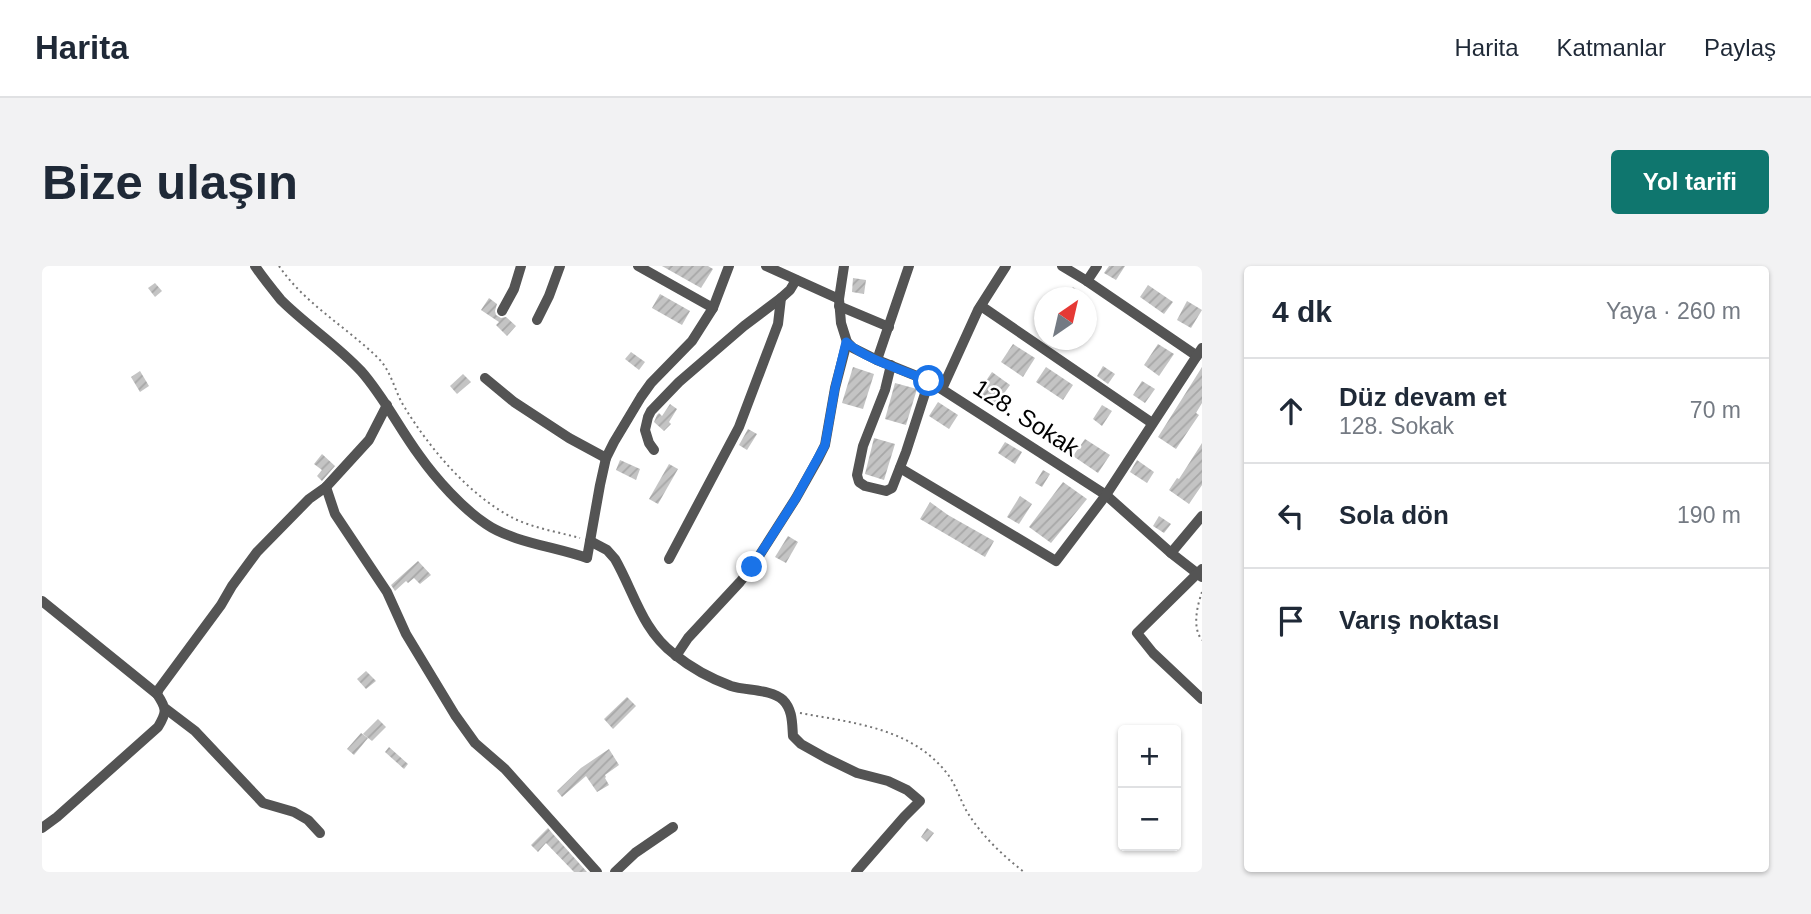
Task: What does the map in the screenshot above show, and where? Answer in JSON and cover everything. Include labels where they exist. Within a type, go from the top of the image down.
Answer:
[{"type":"street","points":[[255,266],[281,299],[357,367],[387,405],[425,463],[469,511],[486,525],[510,536],[587,558],[607,457],[622,426],[651,383],[687,347],[713,308],[729,266]]},
{"type":"street","points":[[502,311],[514,289],[521,266]]},
{"type":"street","points":[[537,320],[560,266]]},
{"type":"street","points":[[638,266],[713,308]]},
{"type":"street","points":[[766,266],[889,327]]},
{"type":"street","points":[[676,656],[688,638],[752,567],[796,498],[825,445],[846,342],[839,303],[844,266]]},
{"type":"street","points":[[877,360],[909,266]]},
{"type":"street","points":[[942,389],[981,306],[1006,266]]},
{"type":"street","points":[[900,468],[1056,561],[1107,495],[1199,352],[1062,266]]},
{"type":"street","points":[[1087,281],[1097,266]]},
{"type":"street","points":[[654,450],[645,430],[652,411],[688,374],[790,290],[796,280]]},
{"type":"street","points":[[669,559],[740,427],[778,324],[781,298]]},
{"type":"street","points":[[981,306],[1152,423]]},
{"type":"street","name":"128. Sokak","points":[[846,342],[877,360],[929,381],[1107,495],[1171,553],[1200,573]]},
{"type":"street","points":[[891,365],[885,390],[863,446],[857,475],[859,482],[865,486],[886,491],[892,488],[929,381]]},
{"type":"street","points":[[485,378],[547,424],[586,448],[607,457]]},
{"type":"street","points":[[158,694],[257,552],[309,499],[326,487],[363,447],[374,433],[387,405]]},
{"type":"street","points":[[326,487],[335,513],[387,592],[406,634],[454,715],[475,743],[505,769],[597,872]]},
{"type":"street","points":[[1171,553],[1202,516]]},
{"type":"street","points":[[590,541],[607,550],[615,558],[646,623],[676,656],[717,680],[777,696],[790,711],[793,736],[801,744],[858,773],[888,781],[907,790],[920,801],[856,872]]},
{"type":"street","points":[[1200,573],[1137,633],[1153,653],[1202,699]]},
{"type":"street","points":[[42,601],[158,694],[166,709],[194,731],[263,803],[308,820],[320,832]]},
{"type":"street","points":[[42,828],[158,727],[166,709]]},
{"type":"street","points":[[615,872],[635,853],[673,827]]},
{"type":"path","points":[[279,266],[310,300],[379,358],[390,374],[405,410],[442,458],[464,481],[514,518],[590,541]]},
{"type":"path","points":[[1202,592],[1196,630],[1202,640]]},
{"type":"path","points":[[790,711],[879,729],[921,749],[937,762],[951,779],[973,820],[995,846],[1024,872]]},
{"type":"building","points":[[662,266],[708,266],[713,269],[701,288]]},
{"type":"building","points":[[1109,266],[1125,266],[1116,280],[1104,273]]},
{"type":"building","points":[[853,278],[866,280],[864,294],[852,292]]},
{"type":"building","points":[[155,283],[162,291],[155,297],[148,288]]},
{"type":"building","points":[[1148,285],[1173,302],[1164,314],[1140,297]]},
{"type":"building","points":[[660,294],[690,311],[682,325],[652,308]]},
{"type":"building","points":[[489,298],[497,304],[496,315],[506,317],[516,326],[507,336],[496,325],[499,322],[481,310]]},
{"type":"building","points":[[1187,301],[1202,310],[1191,328],[1177,320]]},
{"type":"building","points":[[1013,344],[1035,358],[1023,377],[1001,362]]},
{"type":"building","points":[[1158,344],[1174,354],[1159,376],[1144,365]]},
{"type":"building","points":[[631,352],[645,362],[639,370],[625,359]]},
{"type":"building","points":[[1103,366],[1115,374],[1108,384],[1097,376]]},
{"type":"building","points":[[853,367],[874,374],[863,409],[842,403]]},
{"type":"building","points":[[1046,367],[1073,385],[1063,400],[1036,382]]},
{"type":"building","points":[[1202,367],[1202,403],[1196,413],[1199,415],[1176,449],[1158,437]]},
{"type":"building","points":[[140,371],[149,386],[140,392],[131,377]]},
{"type":"building","points":[[992,372],[1010,385],[995,406],[977,394]]},
{"type":"building","points":[[463,374],[471,382],[457,394],[450,386]]},
{"type":"building","points":[[1142,381],[1155,389],[1145,403],[1133,395]]},
{"type":"building","points":[[895,383],[917,389],[906,425],[885,419]]},
{"type":"building","points":[[938,402],[958,415],[949,429],[929,416]]},
{"type":"building","points":[[670,404],[677,409],[669,422],[671,424],[664,431],[654,422],[657,415],[659,413],[662,416]]},
{"type":"building","points":[[1102,405],[1112,411],[1102,426],[1093,419]]},
{"type":"building","points":[[748,429],[757,434],[747,450],[739,445]]},
{"type":"building","points":[[874,438],[895,444],[884,480],[865,474]]},
{"type":"building","points":[[1085,439],[1110,455],[1098,473],[1073,456]]},
{"type":"building","points":[[1005,442],[1022,452],[1015,464],[998,453]]},
{"type":"building","points":[[1202,443],[1202,485],[1189,504],[1169,490]]},
{"type":"building","points":[[322,454],[335,466],[322,481],[317,476],[322,470],[314,464]]},
{"type":"building","points":[[620,460],[640,469],[636,480],[616,470]]},
{"type":"building","points":[[1137,460],[1154,472],[1147,483],[1130,472]]},
{"type":"building","points":[[669,464],[678,469],[658,504],[649,499]]},
{"type":"building","points":[[1043,470],[1050,474],[1042,487],[1035,483]]},
{"type":"building","points":[[1063,482],[1087,499],[1051,543],[1029,527]]},
{"type":"building","points":[[1020,496],[1032,504],[1019,524],[1007,517]]},
{"type":"building","points":[[930,502],[994,541],[985,557],[920,519]]},
{"type":"building","points":[[1159,516],[1171,524],[1164,533],[1153,526]]},
{"type":"building","points":[[788,536],[798,542],[786,563],[775,557]]},
{"type":"building","points":[[418,561],[431,575],[420,584],[414,578],[408,583],[406,581],[395,591],[391,585]]},
{"type":"building","points":[[366,671],[376,681],[366,689],[357,679]]},
{"type":"building","points":[[627,697],[636,706],[613,729],[604,719]]},
{"type":"building","points":[[378,719],[386,727],[372,741],[363,734]]},
{"type":"building","points":[[361,733],[368,738],[354,755],[347,749]]},
{"type":"building","points":[[389,747],[408,764],[404,769],[385,752]]},
{"type":"building","points":[[609,749],[619,765],[605,775],[609,785],[597,792],[586,776],[562,797],[557,791],[581,768]]},
{"type":"building","points":[[548,828],[587,872],[574,872],[546,843],[538,852],[531,845]]},
{"type":"building","points":[[927,828],[934,833],[927,842],[921,837]]},
{"type":"route","points":[[752,567],[796,498],[825,445],[846,342],[877,360],[929,381]]}]
